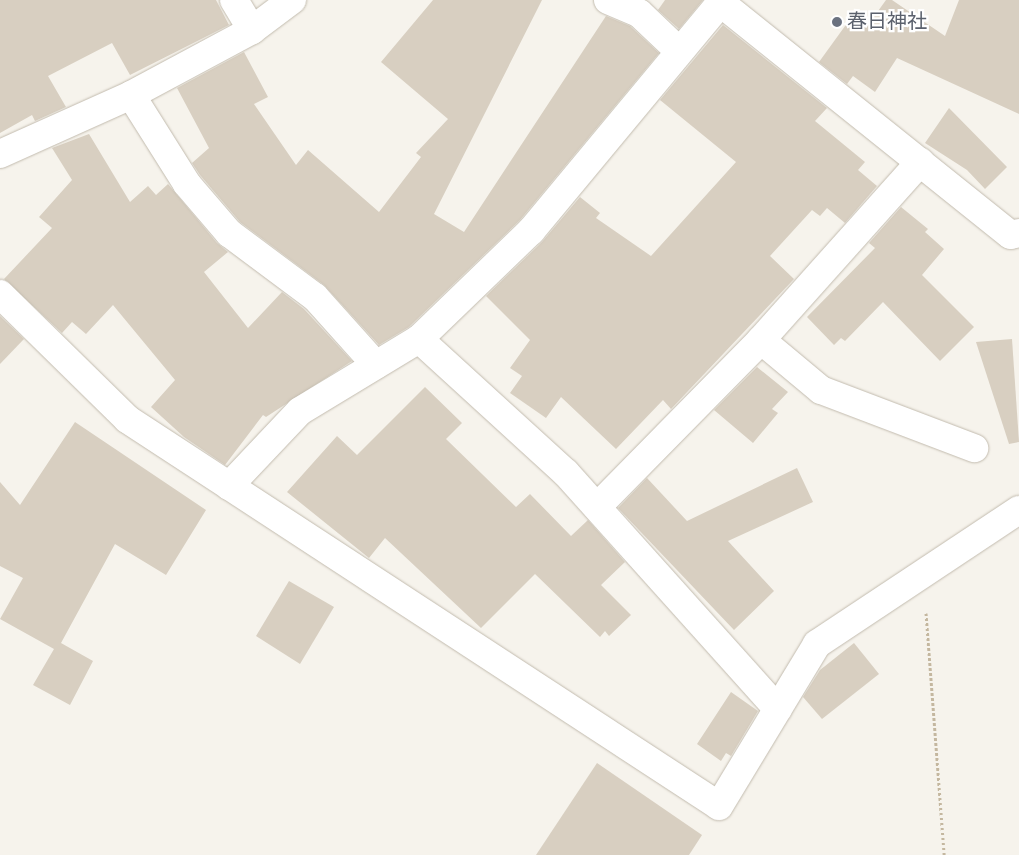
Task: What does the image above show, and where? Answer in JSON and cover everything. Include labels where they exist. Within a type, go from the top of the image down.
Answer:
[{"type":"street","points":[[234,0],[252,30]]},
{"type":"street","points":[[0,154],[131,95],[252,30],[292,0]]},
{"type":"street","points":[[608,0],[639,13],[679,51]]},
{"type":"street","points":[[229,486],[300,411],[419,339],[531,231],[722,1],[1011,235],[1019,233]]},
{"type":"street","points":[[131,95],[187,184],[229,233],[315,297],[376,365]]},
{"type":"street","points":[[597,507],[761,340],[920,162]]},
{"type":"street","points":[[0,294],[127,419],[719,806],[817,644],[1019,510]]},
{"type":"street","points":[[419,339],[566,473],[778,709]]},
{"type":"street","points":[[761,340],[821,390],[974,448]]},
{"type":"path","points":[[923,572],[944,855]]},
{"type":"building","points":[[0,0],[216,0],[229,25],[130,75],[112,43],[48,76],[66,107],[35,121],[32,115],[0,133]]},
{"type":"building","points":[[433,0],[542,0],[434,214],[464,232],[606,16],[630,26],[659,53],[520,220],[409,327],[379,345],[324,285],[240,222],[200,175],[192,163],[209,148],[177,88],[244,52],[268,97],[254,104],[296,165],[308,150],[379,212],[421,157],[416,153],[448,119],[381,62]]},
{"type":"building","points":[[665,0],[703,0],[679,29],[658,10]]},
{"type":"building","points":[[886,0],[892,0],[945,36],[959,0],[1019,0],[1019,114],[897,58],[875,92],[853,76],[847,84],[819,62],[853,15],[868,25]]},
{"type":"building","points":[[723,25],[827,108],[815,121],[865,162],[858,170],[877,186],[845,223],[827,208],[820,216],[812,210],[770,256],[794,279],[671,409],[663,400],[616,449],[561,397],[546,418],[510,393],[522,376],[510,368],[530,340],[486,296],[542,242],[580,197],[600,213],[596,218],[651,256],[736,162],[660,100]]},
{"type":"building","points":[[949,108],[1007,167],[985,189],[967,170],[925,143]]},
{"type":"building","points":[[89,134],[130,202],[148,186],[156,195],[168,184],[217,243],[228,252],[204,272],[248,328],[282,292],[304,309],[352,361],[266,417],[263,415],[225,465],[184,437],[151,407],[175,380],[113,305],[86,334],[72,322],[62,333],[4,279],[52,228],[39,217],[72,180],[52,148]]},
{"type":"building","points":[[901,207],[928,229],[925,232],[944,249],[922,275],[974,327],[940,361],[883,302],[845,341],[841,338],[834,345],[807,317],[875,248],[869,243]]},
{"type":"building","points":[[0,316],[24,339],[0,364]]},
{"type":"building","points":[[1012,339],[1019,442],[1009,444],[976,342]]},
{"type":"building","points":[[757,367],[788,392],[772,409],[778,413],[753,443],[714,410]]},
{"type":"building","points":[[425,387],[462,423],[446,439],[516,507],[530,494],[571,536],[588,520],[625,562],[601,585],[631,615],[609,636],[605,631],[600,637],[535,574],[481,628],[385,538],[369,558],[287,492],[337,436],[357,455]]},
{"type":"building","points":[[75,422],[206,510],[166,575],[115,544],[61,643],[93,661],[70,705],[33,685],[54,649],[0,619],[23,578],[0,566],[0,482],[20,505]]},
{"type":"building","points":[[797,468],[813,502],[728,541],[774,591],[734,630],[618,508],[647,478],[687,521]]},
{"type":"building","points":[[289,581],[334,607],[300,664],[256,636]]},
{"type":"building","points":[[854,643],[879,674],[822,719],[803,697],[820,670]]},
{"type":"building","points":[[731,692],[758,711],[731,756],[726,753],[721,761],[697,744]]},
{"type":"building","points":[[597,763],[702,835],[689,855],[536,855]]},
{"type":"place","name":"春日神社","points":[[837,22]]}]
